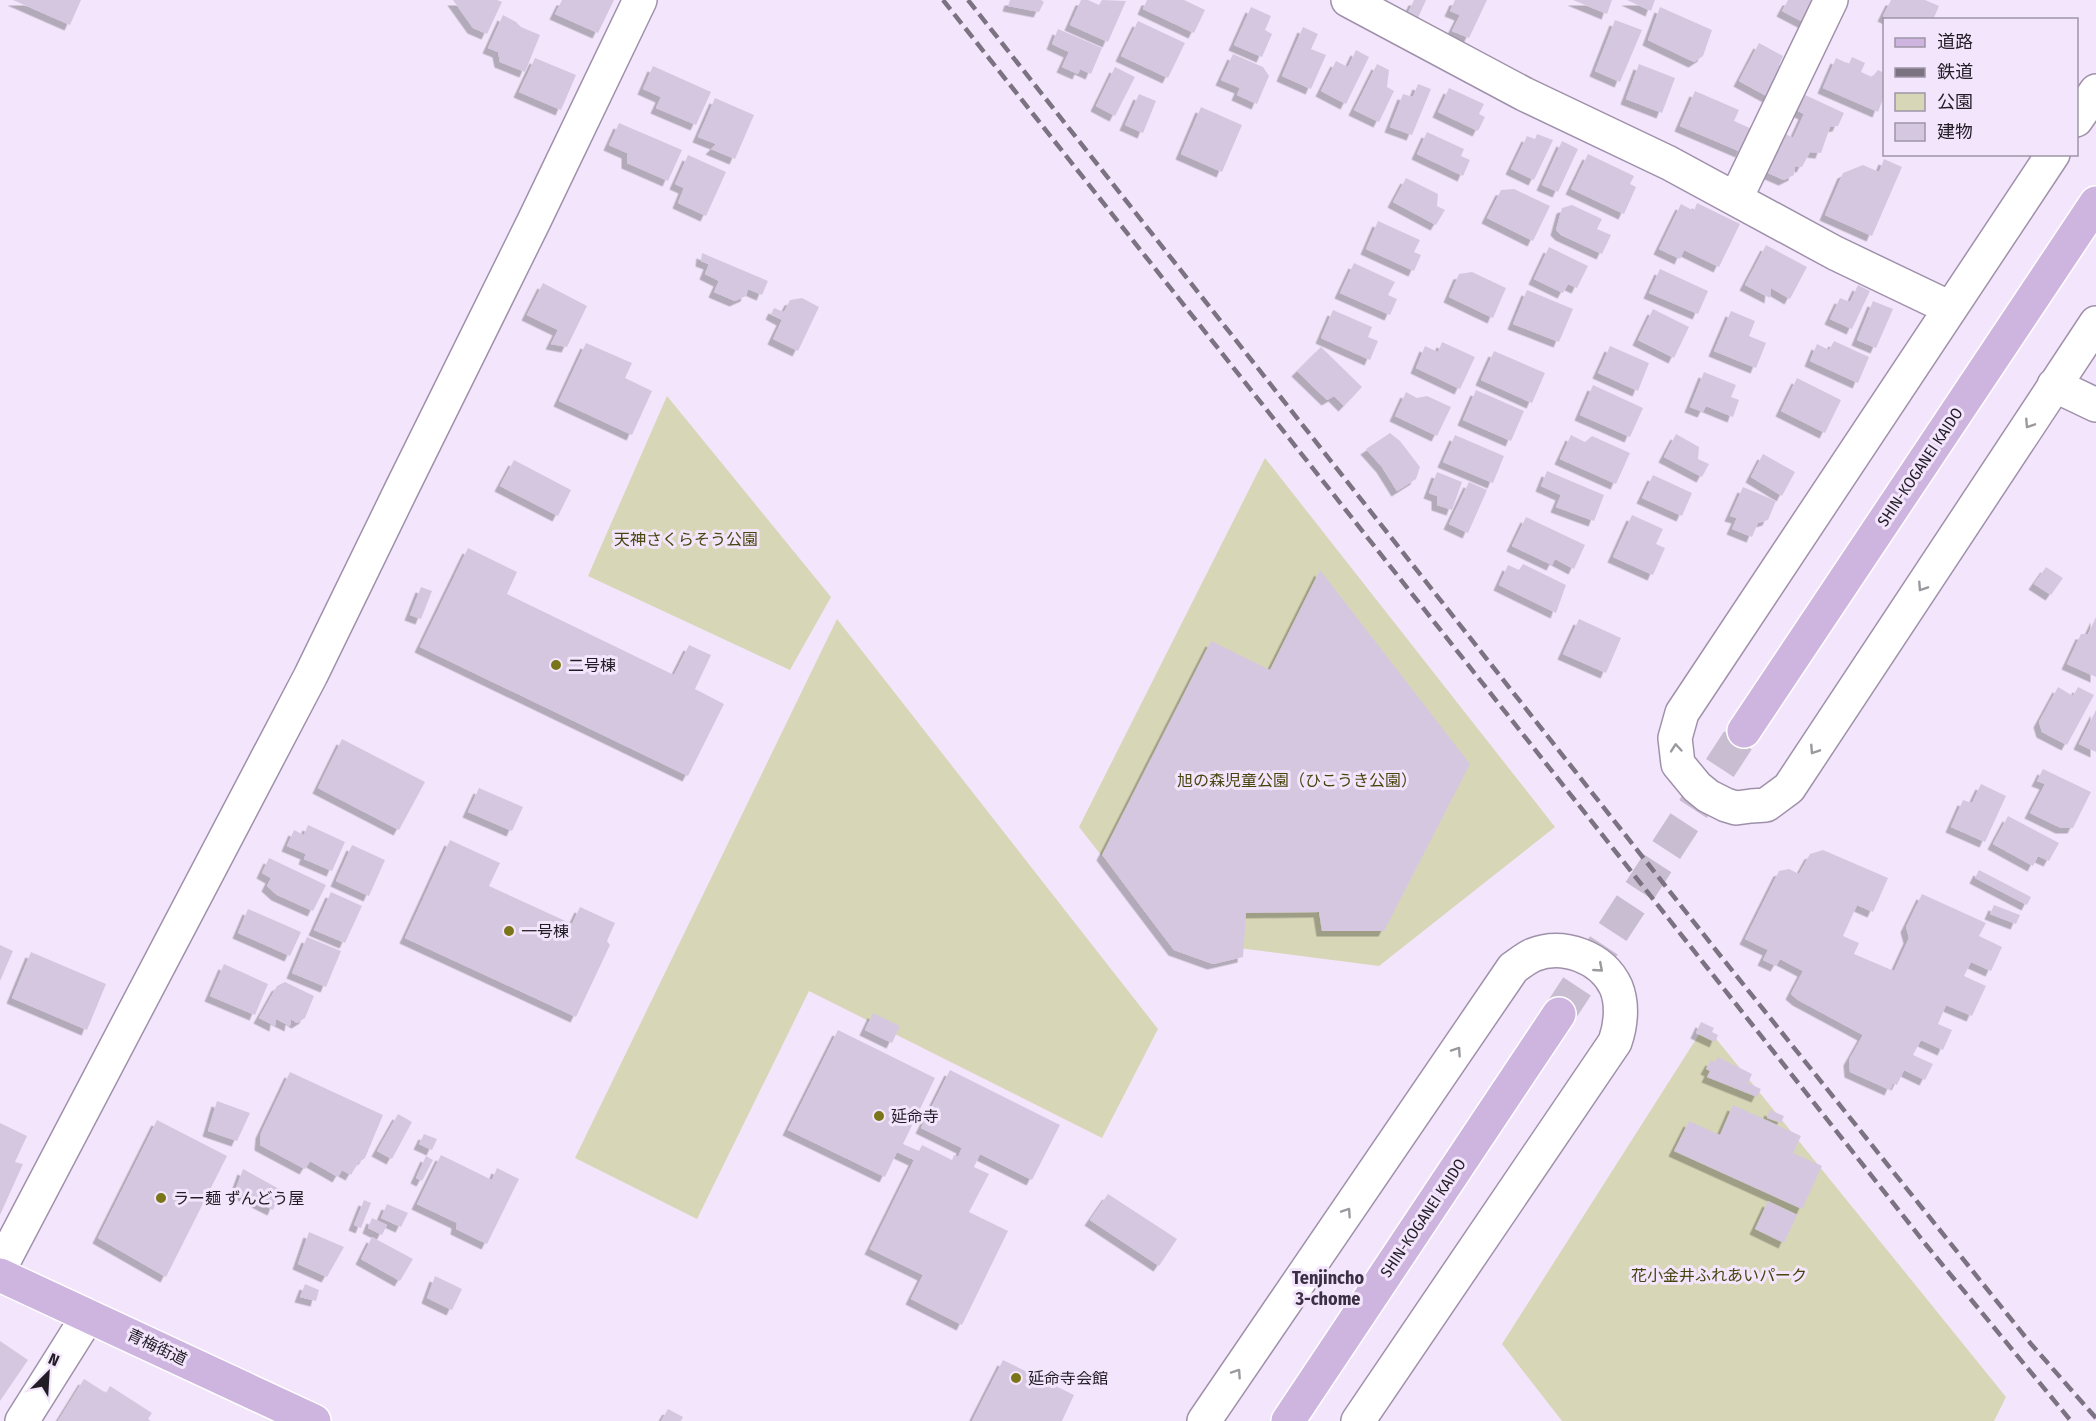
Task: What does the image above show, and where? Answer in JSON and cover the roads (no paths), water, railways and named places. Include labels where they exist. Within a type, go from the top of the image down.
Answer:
[{"type":"main road","name":"SHIN-KOGANEI KAIDO","points":[[1744,731],[2096,203]]},
{"type":"main road","name":"SHIN-KOGANEI KAIDO","points":[[1288,1421],[1559,1014]]},
{"type":"main road","name":"青梅街道","points":[[0,1275],[314,1421]]},
{"type":"street","points":[[0,1268],[311,675],[640,0]]},
{"type":"street","points":[[1348,0],[1524,94],[1669,163],[1835,253],[1950,308]]},
{"type":"street","points":[[1736,198],[1831,0]]},
{"type":"street","points":[[2078,117],[2096,91]]},
{"type":"street","points":[[2052,156],[1682,713],[1675,738],[1678,764],[1697,787],[1713,800],[1736,808],[1766,805],[1789,788],[2096,323]]},
{"type":"street","points":[[2054,385],[2096,405]]},
{"type":"street","points":[[1204,1421],[1513,968],[1532,955],[1551,951],[1579,954],[1593,961],[1606,973],[1617,989],[1620,1027],[1614,1042],[1358,1421]]},
{"type":"street","points":[[22,1421],[88,1316]]},
{"type":"tunnel","points":[[1559,1014],[1744,731]]},
{"type":"railway","points":[[943,0],[1927,1246],[2071,1421]]},
{"type":"railway","points":[[968,0],[1719,954],[2031,1344],[2096,1418]]},
{"type":"place","name":"二号棟","points":[[556,665]]},
{"type":"place","name":"一号棟","points":[[509,931]]},
{"type":"place","name":"延命寺","points":[[879,1116]]},
{"type":"place","name":"ラー麺 ずんどう屋","points":[[161,1198]]},
{"type":"place","name":"延命寺会館","points":[[1016,1378]]},
{"type":"district","name":"Tenjincho 3-chome","points":[[1328,1288]]},
{"type":"park label","name":"天神さくらそう公園","points":[[686,539]]},
{"type":"park label","name":"旭の森児童公園（ひこうき公園）","points":[[1297,780]]},
{"type":"park label","name":"花小金井ふれあいパーク","points":[[1719,1275]]}]
